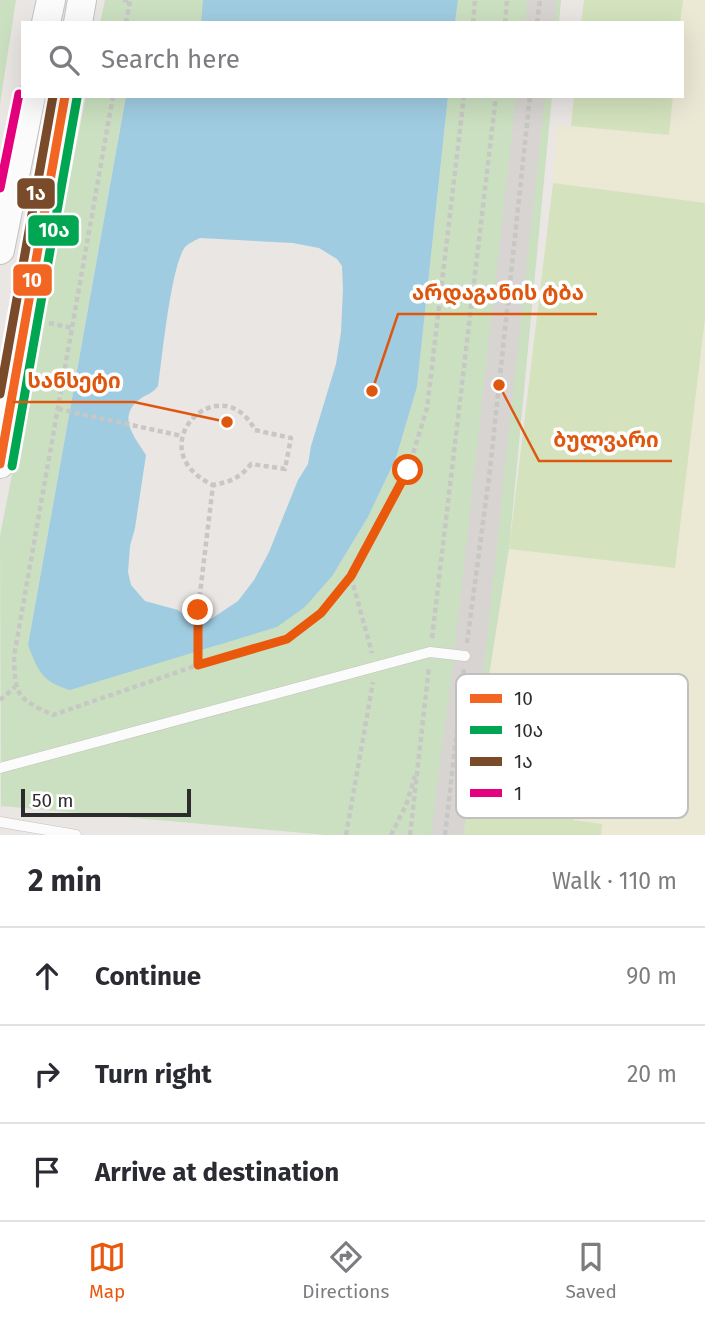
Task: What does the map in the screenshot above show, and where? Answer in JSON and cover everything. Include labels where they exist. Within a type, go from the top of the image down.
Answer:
[{"type":"main road","points":[[46,21],[51,0]]},
{"type":"main road","points":[[78,21],[82,0]]},
{"type":"main road","points":[[0,250],[31,98]]},
{"type":"main road","points":[[0,464],[65,98]]},
{"type":"lane","points":[[0,768],[430,652],[465,656]]},
{"type":"lane","points":[[0,822],[76,835]]},
{"type":"path","points":[[122,0],[130,1],[126,21]]},
{"type":"path","points":[[472,21],[475,0]]},
{"type":"path","points":[[505,21],[507,0]]},
{"type":"path","points":[[537,21],[540,0]]},
{"type":"path","points":[[113,98],[14,656],[15,687],[27,703],[53,715],[198,665],[287,639],[321,613],[351,576],[408,470],[427,408],[464,98]]},
{"type":"path","points":[[410,835],[496,98]]},
{"type":"path","points":[[463,674],[490,469],[530,98]]},
{"type":"path","points":[[46,322],[72,328]]},
{"type":"path","points":[[226,405],[242,411],[255,430],[291,438],[285,469],[251,464],[244,474],[230,482],[213,485],[197,477],[184,462],[181,445],[184,429],[194,416],[212,406],[226,405]]},
{"type":"path","points":[[58,409],[183,436]]},
{"type":"path","points":[[198,665],[198,610],[213,485]]},
{"type":"path","points":[[346,835],[375,667],[351,576]]},
{"type":"path","points":[[0,700],[15,687]]},
{"type":"path","points":[[444,835],[456,733]]},
{"type":"path","points":[[391,835],[406,805],[418,765]]},
{"type":"green space","points":[[0,0],[16,0],[0,104]]},
{"type":"green space","points":[[105,0],[203,0],[204,3],[201,21],[100,21]]},
{"type":"green space","points":[[458,0],[561,0],[559,21],[455,21]]},
{"type":"green space","points":[[584,0],[683,0],[680,21],[581,21]]},
{"type":"green space","points":[[86,98],[126,98],[28,645],[182,655],[216,646],[333,575],[368,517],[396,458],[417,387],[448,98],[552,98],[509,549],[489,674],[456,674],[456,818],[467,818],[464,835],[326,835],[1,806],[0,536]]},
{"type":"green space","points":[[574,98],[673,98],[669,135],[571,126]]},
{"type":"green space","points":[[553,183],[705,203],[705,318],[675,568],[509,549]]},
{"type":"green space","points":[[467,818],[573,818],[602,824],[601,835],[464,835]]},
{"type":"sand","points":[[683,0],[705,0],[705,203],[553,183],[557,125],[669,135],[673,98],[684,98],[684,21],[680,21]]},
{"type":"sand","points":[[705,318],[705,835],[601,835],[602,824],[572,818],[688,818],[688,674],[490,674],[509,549],[675,568]]},
{"type":"shaded area","points":[[527,0],[557,0],[554,21],[525,21]]},
{"type":"shaded area","points":[[516,98],[545,98],[483,674],[456,674],[456,818],[465,818],[463,835],[431,835],[454,655]]},
{"type":"water","points":[[203,0],[458,0],[455,21],[201,21]]},
{"type":"water","points":[[126,98],[448,98],[417,387],[396,458],[368,517],[333,575],[305,607],[277,627],[70,690],[47,679],[35,662],[28,645]],"holes":[[[200,238],[293,243],[319,248],[337,259],[342,266],[341,332],[336,364],[308,464],[298,480],[269,552],[254,580],[238,601],[211,619],[189,619],[178,610],[145,601],[131,585],[128,572],[146,455],[128,420],[133,406],[158,386],[172,290],[181,256],[186,246]]]},
{"type":"transit line","name":"1","points":[[0,188],[19,94]]},
{"type":"transit line","name":"1ა","points":[[0,394],[53,98]]},
{"type":"transit line","name":"10","points":[[0,464],[65,98]]},
{"type":"transit line","name":"10ა","points":[[12,466],[77,98]]},
{"type":"place","name":"ბულვარი","points":[[499,385]]},
{"type":"place","name":"არდაგანის ტბა","points":[[372,391]]},
{"type":"place","name":"სანსეტი","points":[[227,422]]},
{"type":"route","points":[[198,610],[198,665],[287,639],[321,613],[351,576],[408,470]]}]
